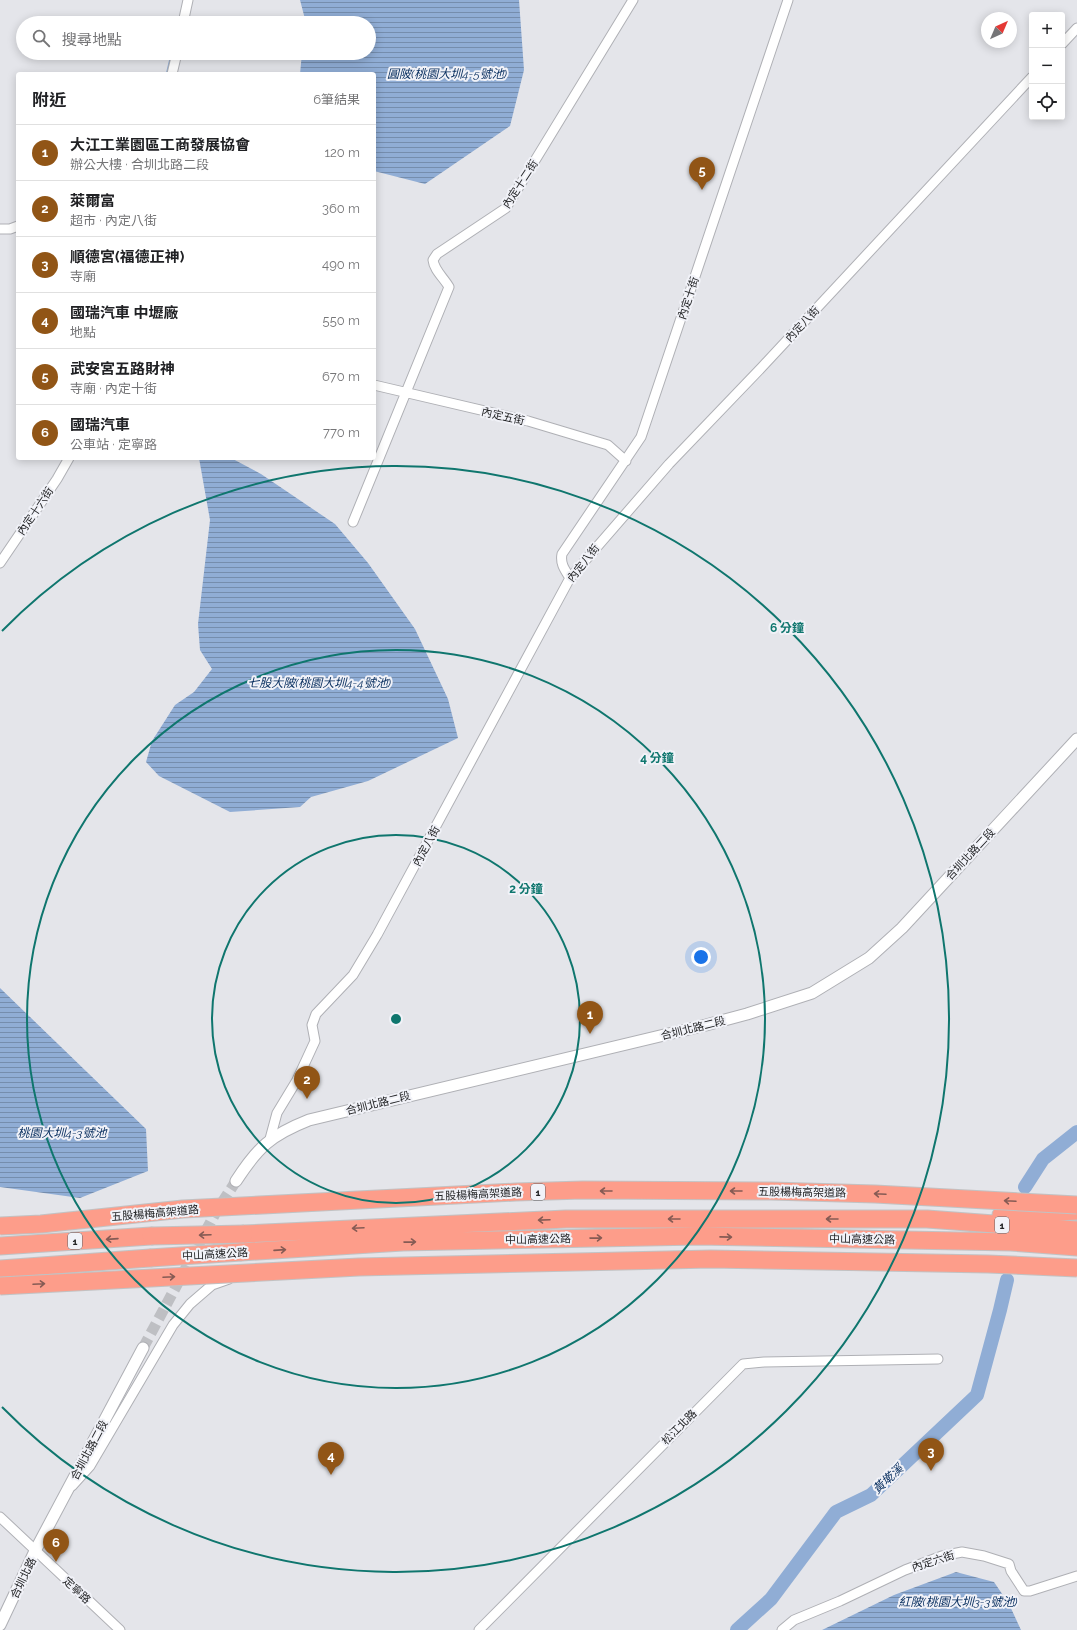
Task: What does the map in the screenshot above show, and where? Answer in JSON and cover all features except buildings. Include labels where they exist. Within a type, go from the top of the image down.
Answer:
[{"type":"highway","name":"五股楊梅高架道路","points":[[0,1226],[41,1224],[198,1208],[583,1190],[771,1191],[876,1194],[1077,1205]]},
{"type":"highway","points":[[927,1220],[1077,1211]]},
{"type":"highway","name":"中山高速公路","points":[[0,1246],[150,1236],[244,1234],[566,1219],[927,1220],[1077,1230]]},
{"type":"highway","name":"中山高速公路","points":[[0,1269],[403,1242],[699,1236],[1011,1242],[1077,1247]]},
{"type":"highway","points":[[1011,1242],[1077,1259]]},
{"type":"highway","points":[[0,1286],[359,1267],[711,1259],[988,1264],[1077,1268]]},
{"type":"street","points":[[185,16],[188,0]]},
{"type":"street","name":"內定十二街","points":[[405,393],[449,287],[444,277],[434,266],[433,260],[437,254],[506,208],[633,0]]},
{"type":"street","name":"內定十街","points":[[570,578],[562,566],[562,554],[641,437],[788,0]]},
{"type":"street","points":[[1065,41],[1077,28]]},
{"type":"street","points":[[172,72],[175,60]]},
{"type":"street","name":"內定八街","points":[[270,1139],[277,1113],[297,1080],[315,1041],[312,1025],[316,1014],[353,975],[377,935],[570,578],[669,464],[762,367],[1029,80]]},
{"type":"street","points":[[0,229],[10,229],[16,227]]},
{"type":"street","name":"內定五街","points":[[376,386],[528,421],[608,445],[626,461]]},
{"type":"street","points":[[353,522],[405,393]]},
{"type":"street","name":"內定十六街","points":[[0,563],[68,460]]},
{"type":"street","name":"合圳北路二段","points":[[236,1181],[254,1155],[270,1139],[290,1127],[309,1120],[712,1023],[747,1014],[812,993],[869,958],[902,928],[1077,739]]},
{"type":"street","points":[[66,1494],[90,1466],[173,1325],[190,1304],[212,1285],[274,1264],[509,1256],[932,1257],[1077,1275]]},
{"type":"street","name":"合圳北路二段","points":[[35,1551],[143,1348]]},
{"type":"street","name":"松江北路","points":[[479,1630],[742,1364],[764,1362],[938,1358]]},
{"type":"street","points":[[100,1429],[106,1428],[120,1415]]},
{"type":"street","name":"定寧路","points":[[0,1517],[120,1630]]},
{"type":"street","name":"合圳北路","points":[[0,1625],[35,1551]]},
{"type":"street","name":"內定六街","points":[[782,1630],[794,1620],[840,1601],[905,1570],[942,1556],[962,1552],[984,1556],[1009,1564],[1011,1571],[1024,1591],[1030,1591],[1077,1576]]},
{"type":"water","name":"圓陂(桃園大圳4-5號池)","points":[[300,0],[519,0],[524,70],[510,126],[425,184],[376,172],[376,72],[300,72],[301,60],[376,60],[376,16],[304,16]]},
{"type":"water","name":"七股大陂(桃園大圳4-4號池)","points":[[199,460],[235,460],[261,474],[335,524],[368,563],[415,629],[448,699],[458,738],[368,781],[311,797],[300,807],[230,812],[159,776],[146,762],[152,741],[175,705],[194,692],[212,669],[200,650],[198,624],[210,520]]},
{"type":"water","name":"桃園大圳4-3號池","points":[[0,988],[146,1129],[148,1171],[80,1198],[0,1187]]},
{"type":"water","name":"紅陂(桃園大圳3-3號池)","points":[[956,1572],[994,1582],[1009,1604],[1021,1630],[822,1630],[894,1595]]},
{"type":"waterway","points":[[167,72],[170,60]]},
{"type":"waterway","name":"黃墘溪","points":[[1025,1187],[1043,1159],[1077,1132]]},
{"type":"waterway","name":"黃墘溪","points":[[737,1630],[771,1599],[836,1512],[871,1495],[977,1395],[1007,1280]]},
{"type":"tunnel","points":[[143,1348],[216,1212],[236,1181]]},
{"type":"place","name":"武安宮五路財神","points":[[702,190]]},
{"type":"place","name":"大江工業園區工商發展協會","points":[[590,1034]]},
{"type":"place","name":"萊爾富","points":[[307,1099]]},
{"type":"place","name":"順德宮(福德正神)","points":[[931,1471]]},
{"type":"place","name":"國瑞汽車 中壢廠","points":[[331,1475]]},
{"type":"place","name":"國瑞汽車","points":[[56,1562]]}]
